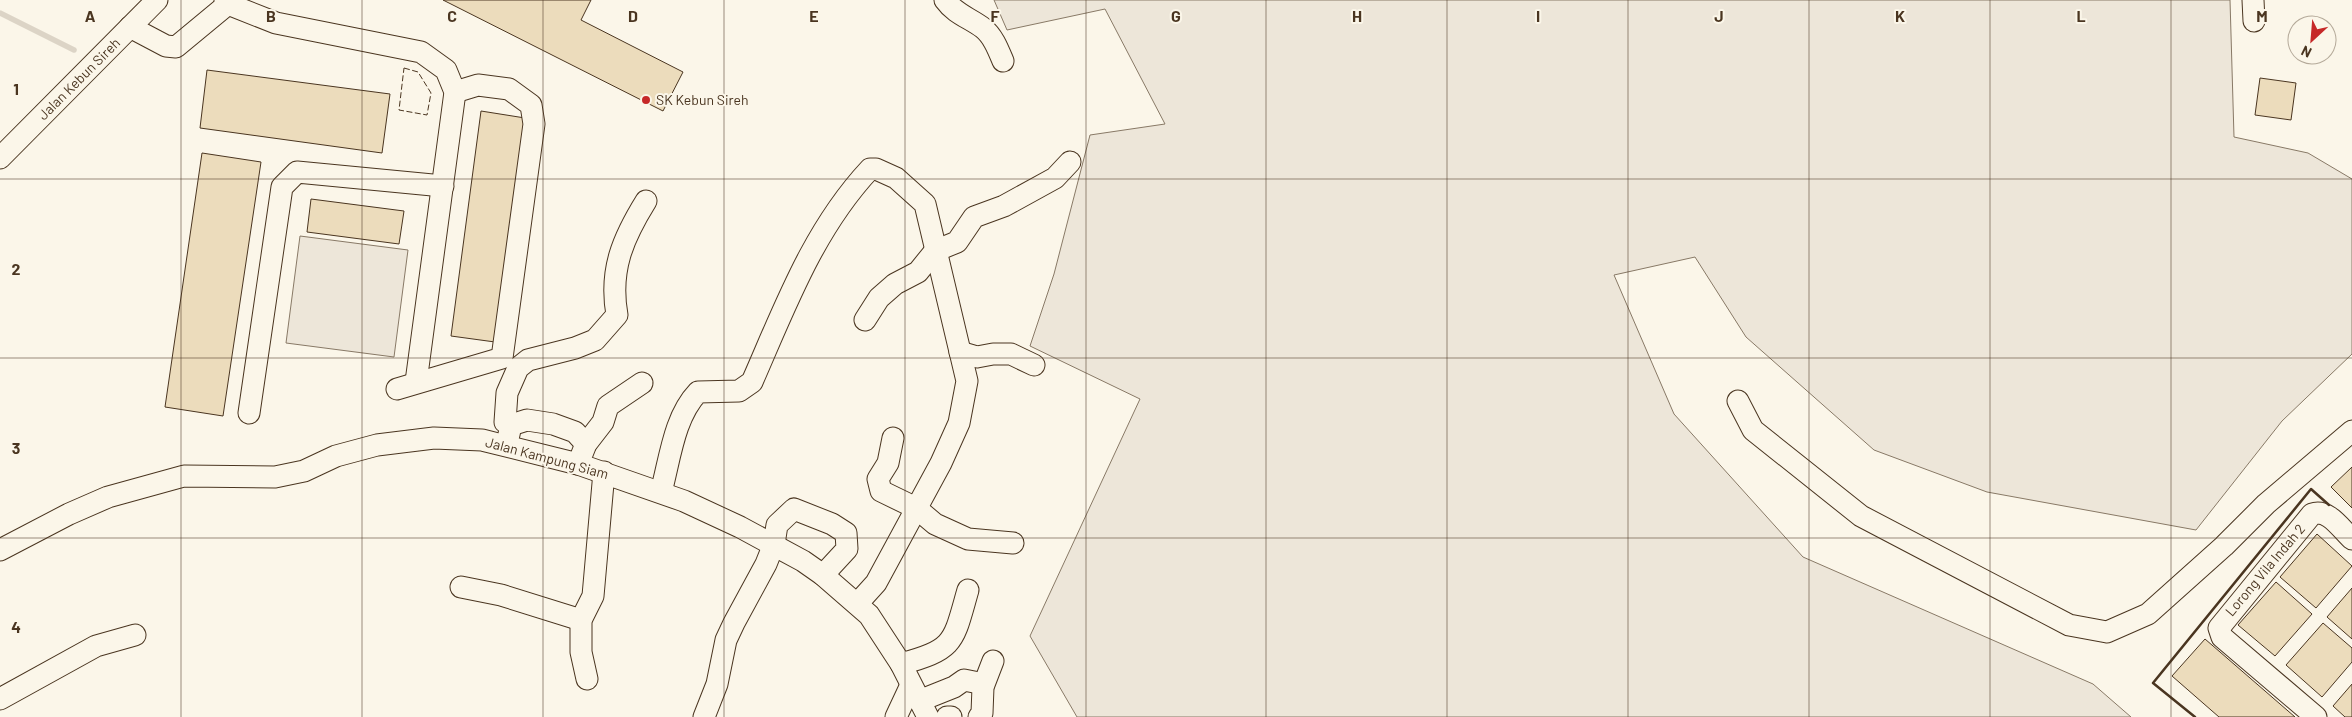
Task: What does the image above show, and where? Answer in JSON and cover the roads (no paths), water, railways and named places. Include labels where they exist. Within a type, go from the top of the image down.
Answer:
[{"type":"street","name":"Jalan Kebun Sireh","points":[[0,158],[157,0]]},
{"type":"street","points":[[945,0],[951,9],[984,29],[995,43],[1004,61]]},
{"type":"street","points":[[130,27],[166,46],[176,47],[226,2],[276,23],[421,52],[446,70],[455,92],[443,186],[406,385],[502,358],[534,124],[531,105],[509,89],[478,85],[455,92]]},
{"type":"street","points":[[865,320],[879,298],[895,284],[918,272],[935,251],[957,242],[974,217],[1004,206],[1055,178],[1070,162]]},
{"type":"street","points":[[662,492],[680,419],[689,402],[698,392],[739,391],[752,382],[805,260],[847,197],[870,169],[876,169],[896,178],[925,204],[967,380],[959,423],[941,463],[876,584],[857,604]]},
{"type":"street","points":[[249,413],[282,186],[297,172],[443,186]]},
{"type":"street","points":[[586,444],[575,432],[553,424],[527,420],[509,435],[505,422],[507,392],[518,368],[528,360],[596,340],[617,315],[613,293],[617,264],[627,232],[646,201]]},
{"type":"street","points":[[960,352],[977,357],[993,354],[1011,354],[1034,365]]},
{"type":"street","points":[[578,464],[586,444],[603,422],[608,406],[642,383]]},
{"type":"street","points":[[1738,401],[1753,430],[1861,516],[2069,625],[2107,632],[2148,614],[2224,546],[2266,504],[2352,430]]},
{"type":"street","name":"Jalan Kampung Siam","points":[[0,550],[69,514],[108,497],[184,476],[275,478],[304,471],[336,456],[401,440],[509,435],[578,464],[662,492],[699,508],[774,544],[823,575],[857,604],[874,623],[901,664],[920,701]]},
{"type":"street","points":[[893,438],[888,462],[878,479],[881,491],[916,508],[935,524],[968,539],[1013,543]]},
{"type":"street","points":[[587,679],[581,652],[581,620],[593,596],[604,472]]},
{"type":"street","points":[[704,717],[717,684],[726,640],[774,544],[777,525],[794,509],[832,524],[846,533],[848,549],[823,575]]},
{"type":"street","name":"Lorong Vila Indah 2","points":[[2316,717],[2222,637],[2219,628],[2312,514],[2318,511],[2325,513],[2352,539]]},
{"type":"street","points":[[461,587],[502,594],[581,620]]},
{"type":"street","points":[[901,664],[927,657],[944,649],[957,629],[968,590]]},
{"type":"street","points":[[0,698],[96,646],[135,636]]},
{"type":"street","points":[[979,717],[982,713],[983,687],[993,661]]},
{"type":"street","points":[[896,717],[920,701],[964,680],[979,683],[983,687]]},
{"type":"waterway","points":[[0,13],[74,50]]},
{"type":"place","name":"SK Kebun Sireh","points":[[646,100]]}]
